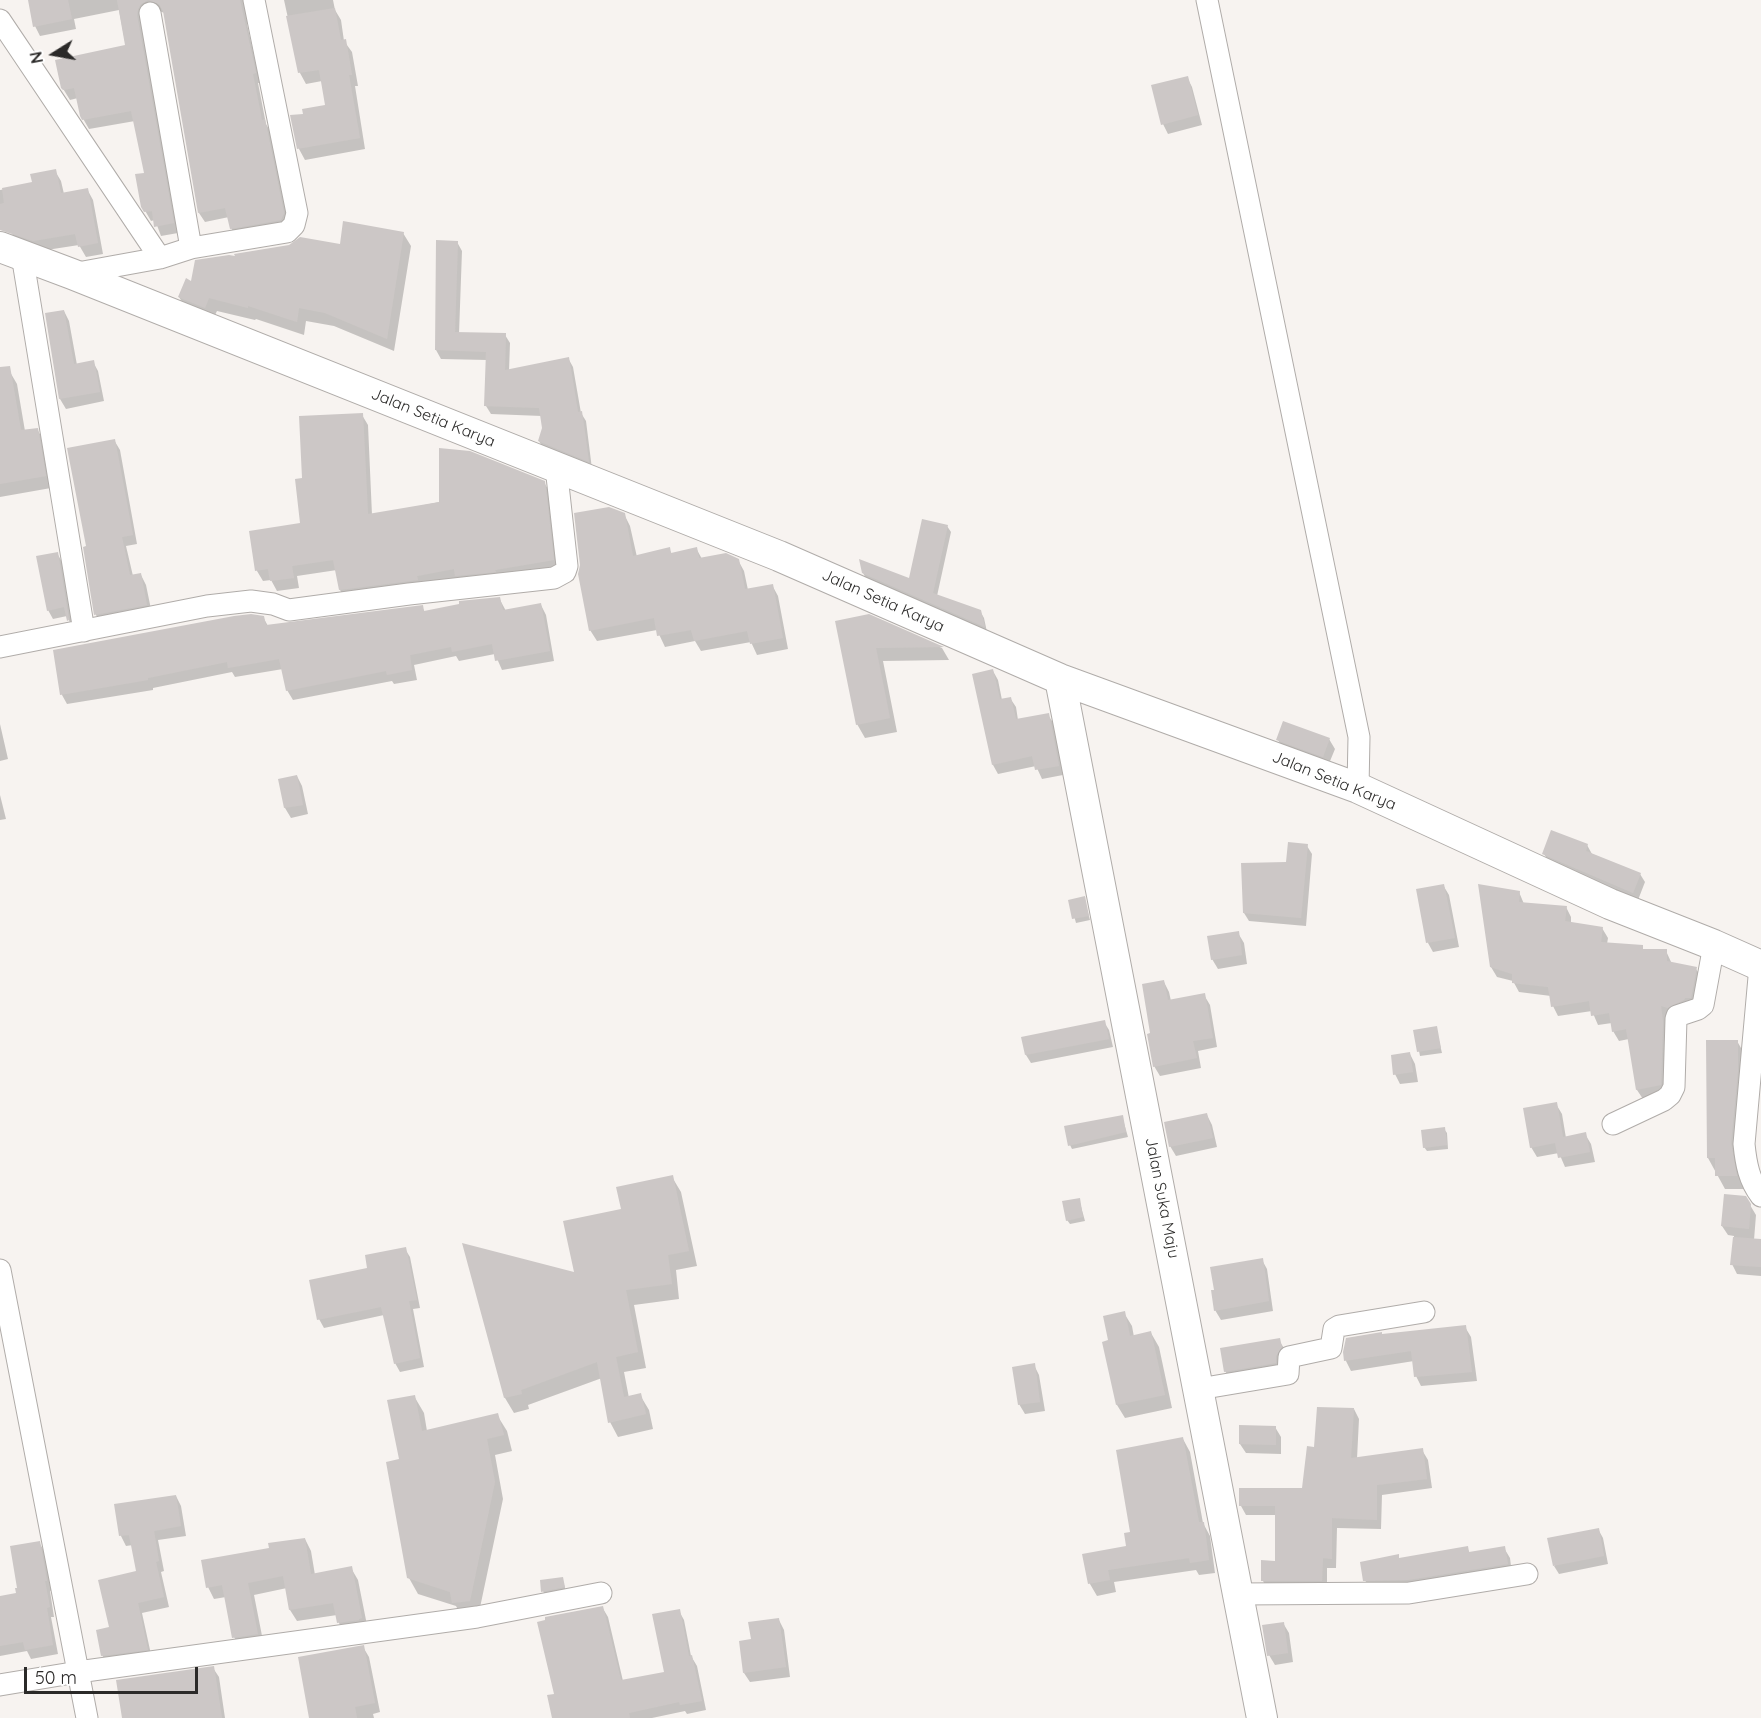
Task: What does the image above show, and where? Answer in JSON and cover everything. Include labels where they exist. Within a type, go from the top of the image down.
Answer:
[{"type":"main road","name":"Jalan Setia Karya","points":[[11,251],[779,556],[1060,679],[1358,788],[1610,904],[1761,966]]},
{"type":"main road","name":"Jalan Suka Maju","points":[[1060,679],[1262,1718]]},
{"type":"street","points":[[72,274],[287,232],[294,225],[297,213],[254,0]]},
{"type":"street","points":[[1208,0],[1360,747],[1358,788]]},
{"type":"street","points":[[150,13],[191,249]]},
{"type":"street","points":[[0,20],[160,258]]},
{"type":"street","points":[[11,251],[84,631]]},
{"type":"street","points":[[0,647],[229,603],[251,601],[273,604],[290,610],[554,578],[565,572],[567,566],[556,467]]},
{"type":"street","points":[[1613,1124],[1670,1095],[1674,1087],[1676,1019],[1677,1016],[1703,1005],[1714,945]]},
{"type":"street","points":[[1761,966],[1744,1144],[1752,1184],[1761,1196]]},
{"type":"street","points":[[0,1270],[87,1718]]},
{"type":"street","points":[[1199,1389],[1288,1374],[1289,1358],[1331,1348],[1334,1329],[1339,1326],[1424,1312]]},
{"type":"street","points":[[1238,1594],[1409,1593],[1527,1574]]},
{"type":"street","points":[[0,1685],[78,1672],[477,1617],[601,1593]]},
{"type":"building","points":[[28,0],[68,0],[72,19],[33,27]]},
{"type":"building","points":[[117,0],[148,0],[141,4],[137,15],[174,223],[154,227],[152,211],[144,212],[141,207],[135,174],[144,173],[131,111],[82,120],[74,88],[63,90],[61,88],[55,60],[125,45]]},
{"type":"building","points":[[148,0],[240,0],[256,73],[253,74],[262,120],[265,119],[284,213],[281,220],[230,229],[225,208],[198,213],[163,11],[159,4]]},
{"type":"building","points":[[335,8],[341,40],[346,39],[352,75],[349,75],[360,138],[297,149],[290,115],[303,114],[302,109],[325,105],[319,70],[298,73],[286,16]]},
{"type":"building","points":[[1188,76],[1198,115],[1161,125],[1151,85]]},
{"type":"building","points":[[56,169],[61,193],[88,188],[98,243],[78,247],[75,234],[33,241],[0,230],[0,204],[4,203],[2,188],[32,182],[30,174]]},
{"type":"building","points":[[343,221],[404,232],[387,339],[325,313],[299,308],[297,322],[248,306],[248,308],[209,298],[205,308],[178,297],[186,278],[191,281],[195,260],[235,256],[234,254],[289,245],[300,237],[340,244]]},
{"type":"building","points":[[436,240],[458,241],[455,332],[506,333],[505,370],[569,357],[578,412],[582,411],[589,462],[538,441],[542,428],[539,408],[484,406],[486,352],[435,350]]},
{"type":"building","points":[[64,310],[74,364],[94,360],[100,392],[59,399],[45,313]]},
{"type":"building","points":[[10,366],[21,430],[38,428],[46,476],[0,484],[0,367]]},
{"type":"building","points":[[363,413],[368,514],[439,502],[439,448],[470,451],[545,481],[554,560],[495,570],[496,572],[455,576],[454,569],[417,576],[418,580],[339,590],[333,560],[292,566],[294,578],[270,581],[268,569],[255,571],[249,531],[300,523],[295,479],[302,478],[299,416]]},
{"type":"building","points":[[115,439],[133,535],[122,537],[130,575],[141,573],[147,605],[94,615],[83,547],[86,546],[67,448]]},
{"type":"building","points":[[609,507],[625,513],[633,556],[670,547],[671,553],[697,547],[699,558],[726,553],[739,559],[745,589],[773,584],[783,638],[750,644],[747,631],[694,641],[691,630],[657,636],[654,618],[589,631],[578,574],[580,565],[574,513]]},
{"type":"building","points":[[922,519],[948,525],[933,593],[981,610],[985,627],[862,573],[859,559],[909,578]]},
{"type":"building","points":[[58,552],[69,620],[67,621],[64,607],[47,611],[36,556]]},
{"type":"building","points":[[500,597],[503,610],[541,603],[550,651],[495,661],[492,644],[452,652],[451,647],[410,655],[412,670],[387,675],[386,671],[286,691],[279,659],[228,668],[227,662],[148,678],[148,680],[60,695],[53,650],[234,616],[251,614],[264,616],[266,625],[423,605],[424,611],[459,604],[459,601]]},
{"type":"building","points":[[869,614],[944,647],[876,648],[890,718],[856,725],[835,621]]},
{"type":"building","points":[[993,669],[1000,699],[1011,697],[1016,719],[1049,713],[1059,766],[1035,770],[1032,756],[992,765],[972,674]]},
{"type":"building","points":[[1283,721],[1330,738],[1323,757],[1276,740]]},
{"type":"building","points":[[297,775],[303,805],[284,808],[278,779]]},
{"type":"building","points":[[1551,830],[1588,844],[1586,851],[1641,873],[1633,893],[1542,854]]},
{"type":"building","points":[[1288,842],[1308,844],[1301,918],[1243,913],[1241,863],[1286,862]]},
{"type":"building","points":[[1444,884],[1455,938],[1426,943],[1416,889]]},
{"type":"building","points":[[1478,884],[1520,891],[1519,902],[1567,906],[1565,921],[1603,927],[1601,942],[1643,945],[1643,949],[1667,949],[1667,961],[1697,967],[1691,998],[1685,998],[1668,1008],[1661,1006],[1663,1022],[1661,1085],[1636,1090],[1626,1029],[1612,1032],[1609,1013],[1591,1016],[1589,1001],[1551,1007],[1548,987],[1512,983],[1512,974],[1490,967]]},
{"type":"building","points":[[1085,896],[1089,916],[1072,919],[1068,900]]},
{"type":"building","points":[[1239,931],[1242,955],[1211,960],[1207,936]]},
{"type":"building","points":[[1164,980],[1168,1000],[1205,993],[1213,1038],[1193,1041],[1197,1058],[1153,1067],[1142,984]]},
{"type":"building","points":[[1105,1020],[1109,1039],[1025,1055],[1021,1037]]},
{"type":"building","points":[[1437,1026],[1441,1048],[1417,1052],[1413,1030]]},
{"type":"building","points":[[1706,1040],[1738,1040],[1738,1070],[1731,1143],[1737,1176],[1715,1176],[1715,1158],[1707,1158]]},
{"type":"building","points":[[1410,1052],[1413,1072],[1393,1075],[1391,1055]]},
{"type":"building","points":[[1557,1102],[1563,1137],[1586,1132],[1590,1152],[1558,1158],[1555,1143],[1530,1148],[1523,1108]]},
{"type":"building","points":[[1207,1113],[1213,1138],[1169,1147],[1164,1122]]},
{"type":"building","points":[[1123,1115],[1126,1132],[1068,1146],[1064,1126]]},
{"type":"building","points":[[1445,1127],[1447,1145],[1423,1148],[1421,1130]]},
{"type":"building","points":[[673,1175],[689,1251],[668,1255],[672,1284],[626,1290],[638,1352],[616,1357],[624,1397],[641,1393],[646,1414],[608,1423],[597,1362],[521,1390],[522,1394],[504,1398],[462,1243],[574,1272],[563,1221],[621,1209],[616,1187]]},
{"type":"building","points":[[1724,1194],[1746,1196],[1751,1204],[1749,1229],[1721,1226]]},
{"type":"building","points":[[1080,1198],[1083,1217],[1066,1221],[1062,1201]]},
{"type":"building","points":[[1733,1237],[1761,1239],[1761,1267],[1730,1265]]},
{"type":"building","points":[[406,1247],[417,1300],[409,1301],[420,1358],[394,1364],[381,1307],[317,1320],[309,1280],[367,1268],[365,1255]]},
{"type":"building","points":[[1263,1258],[1269,1301],[1214,1311],[1211,1290],[1214,1290],[1210,1267]]},
{"type":"building","points":[[1125,1311],[1130,1336],[1151,1331],[1165,1395],[1116,1405],[1102,1342],[1108,1340],[1103,1316]]},
{"type":"building","points":[[1466,1325],[1472,1372],[1414,1377],[1411,1351],[1344,1361],[1346,1338],[1382,1332],[1382,1334]]},
{"type":"building","points":[[1280,1338],[1282,1347],[1276,1356],[1276,1363],[1224,1372],[1220,1348]]},
{"type":"building","points":[[1035,1363],[1040,1402],[1018,1405],[1012,1367]]},
{"type":"building","points":[[415,1395],[422,1431],[498,1413],[504,1435],[487,1439],[495,1482],[470,1601],[452,1603],[450,1592],[407,1578],[386,1462],[399,1459],[387,1400]]},
{"type":"building","points":[[1317,1407],[1354,1408],[1351,1458],[1423,1448],[1427,1479],[1377,1485],[1377,1520],[1332,1518],[1332,1559],[1323,1558],[1322,1581],[1261,1581],[1261,1560],[1275,1561],[1275,1506],[1239,1506],[1239,1488],[1302,1488],[1307,1446],[1314,1447]]},
{"type":"building","points":[[1239,1425],[1276,1426],[1276,1445],[1239,1444]]},
{"type":"building","points":[[1183,1437],[1199,1522],[1204,1522],[1209,1560],[1190,1563],[1189,1558],[1108,1570],[1110,1580],[1088,1584],[1082,1554],[1126,1546],[1124,1533],[1130,1532],[1116,1450]]},
{"type":"building","points":[[176,1495],[181,1526],[154,1531],[159,1561],[156,1562],[164,1597],[138,1603],[148,1650],[101,1656],[96,1630],[109,1627],[98,1580],[136,1571],[129,1535],[119,1536],[114,1504]]},
{"type":"building","points":[[1599,1528],[1604,1556],[1553,1566],[1547,1538]]},
{"type":"building","points":[[305,1538],[311,1574],[352,1566],[362,1618],[337,1623],[333,1603],[289,1610],[283,1576],[248,1583],[258,1634],[232,1638],[222,1585],[206,1588],[201,1560],[269,1548],[268,1543]]},
{"type":"building","points":[[40,1541],[47,1581],[45,1581],[50,1607],[47,1608],[53,1645],[25,1650],[23,1642],[0,1646],[0,1596],[16,1593],[15,1588],[17,1588],[10,1546]]},
{"type":"building","points":[[1468,1546],[1469,1552],[1505,1546],[1508,1564],[1408,1580],[1363,1581],[1360,1562],[1399,1554],[1399,1558]]},
{"type":"building","points":[[563,1577],[565,1587],[541,1592],[540,1580]]},
{"type":"building","points":[[603,1606],[621,1680],[664,1672],[652,1614],[680,1609],[689,1656],[692,1655],[702,1701],[680,1705],[679,1702],[629,1713],[630,1718],[552,1718],[547,1695],[554,1694],[537,1622],[545,1620],[545,1617]]},
{"type":"building","points":[[779,1618],[786,1667],[743,1673],[739,1641],[751,1639],[748,1622]]},
{"type":"building","points":[[1284,1622],[1288,1653],[1267,1656],[1262,1625]]},
{"type":"building","points":[[364,1645],[375,1703],[355,1707],[357,1718],[309,1718],[298,1657]]},
{"type":"building","points":[[214,1666],[222,1718],[122,1718],[116,1680]]}]
